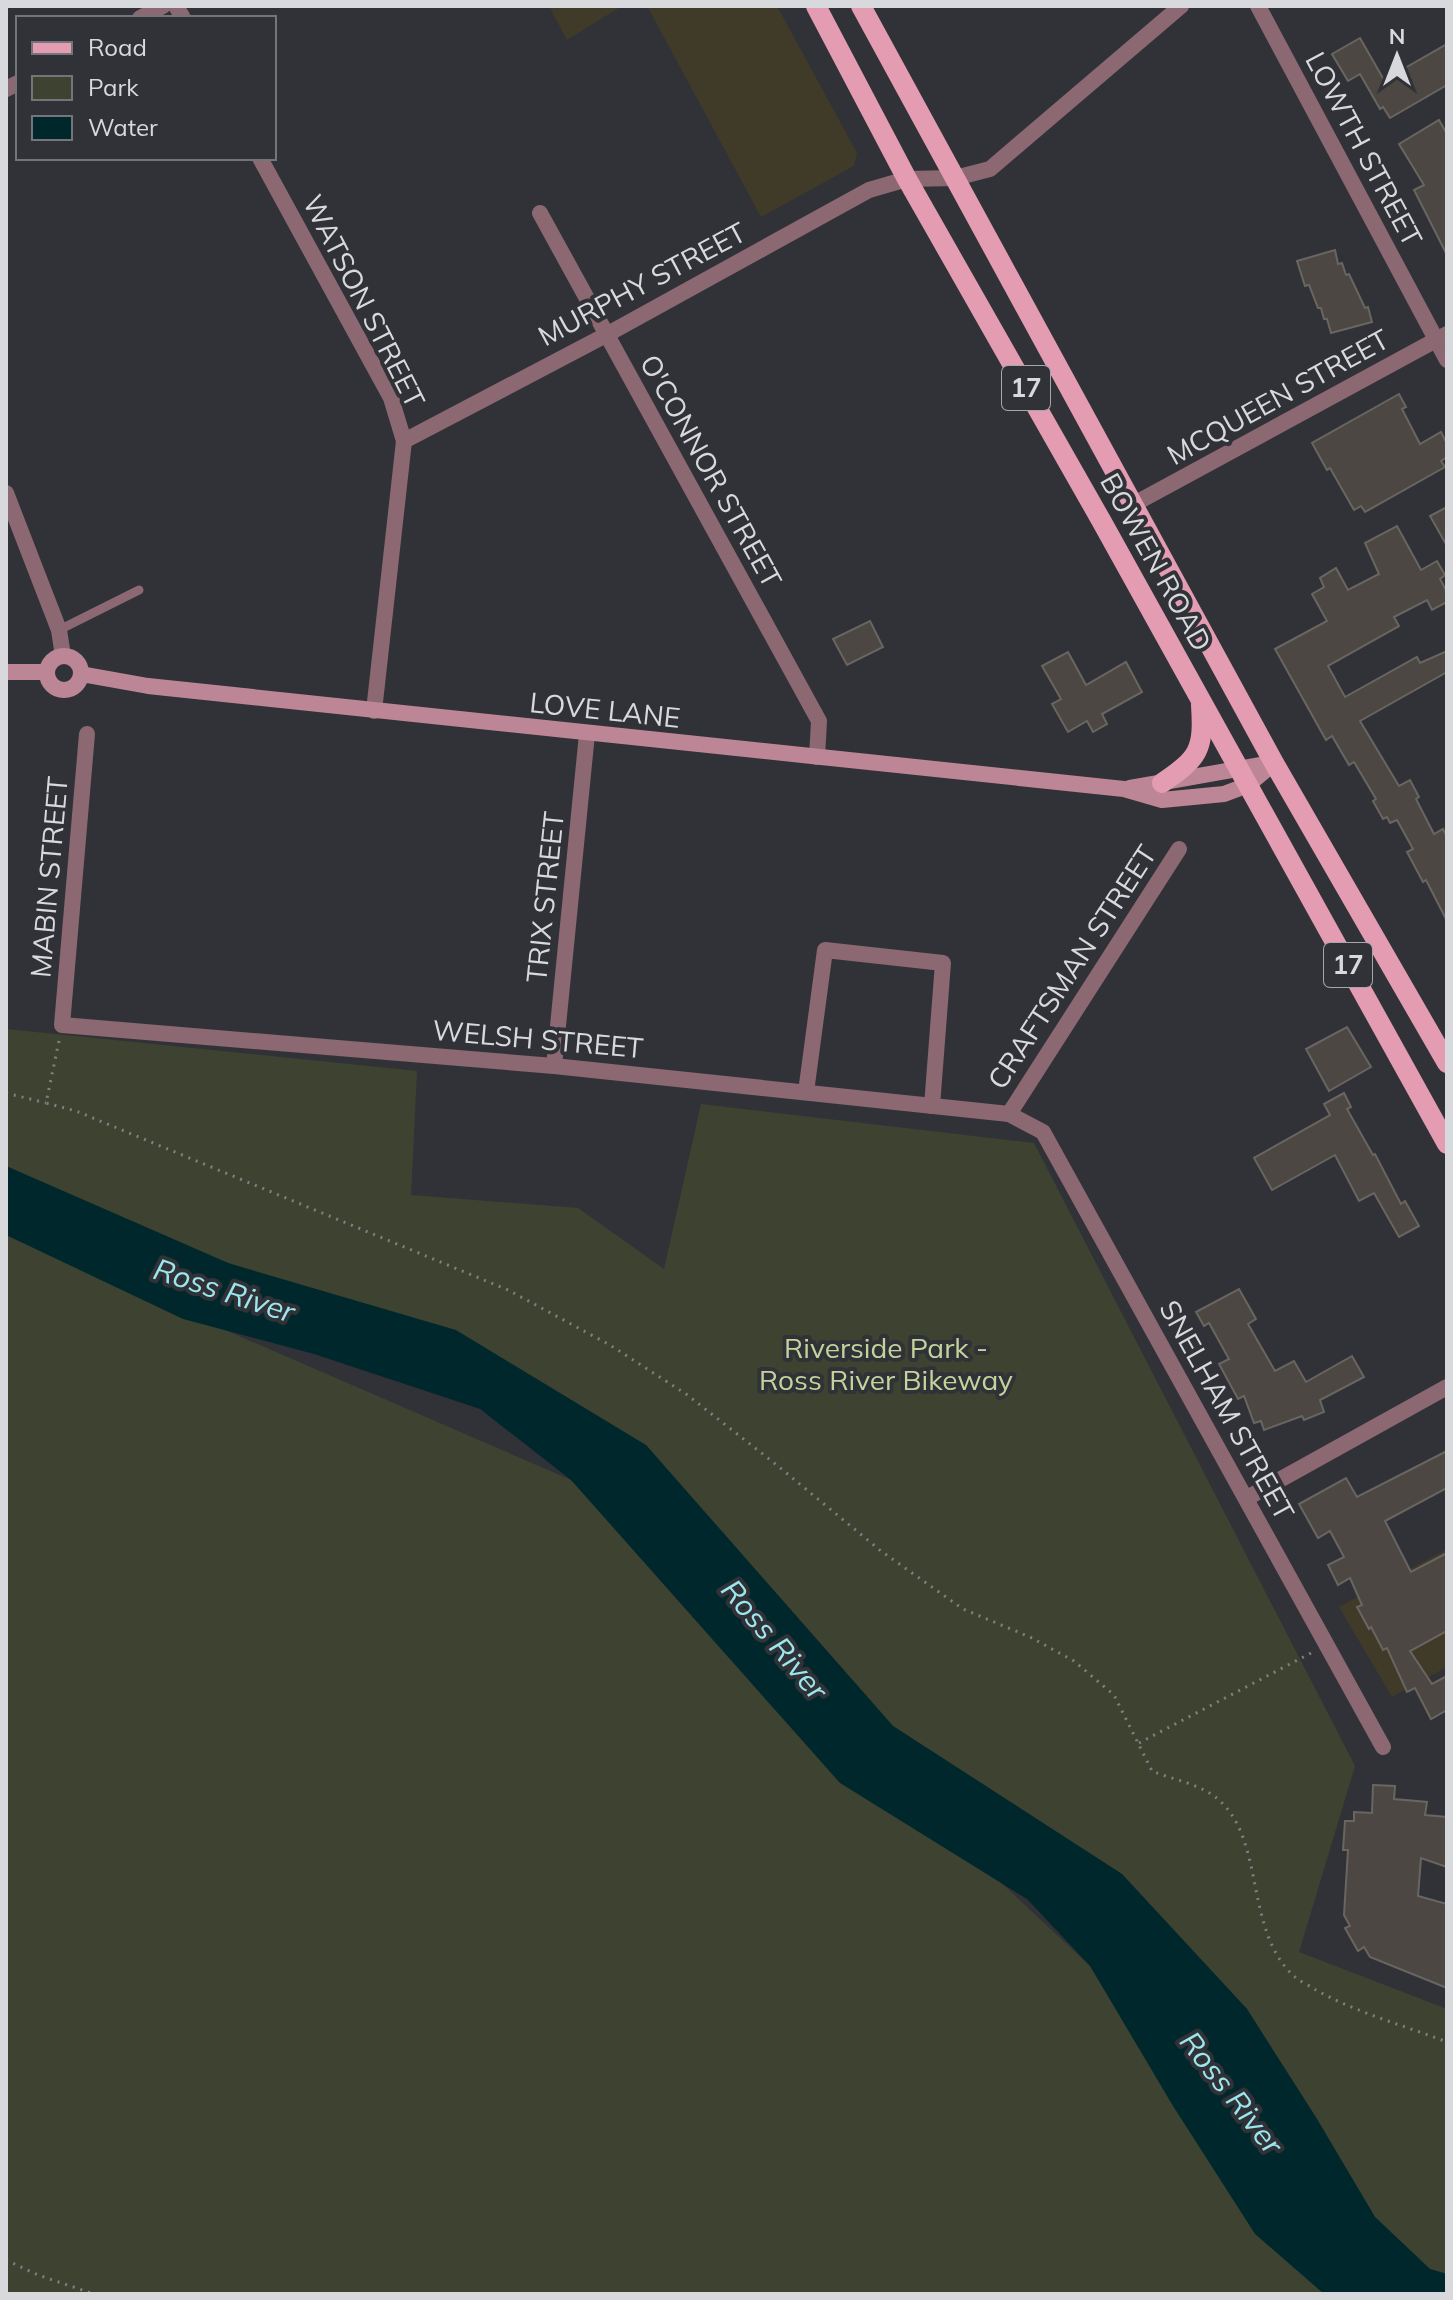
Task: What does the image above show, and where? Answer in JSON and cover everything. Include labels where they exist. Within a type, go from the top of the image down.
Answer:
[{"type":"main road","name":"BOWEN ROAD","points":[[816,6],[907,179],[1201,699],[1447,1144]]},
{"type":"main road","name":"BOWEN ROAD","points":[[861,6],[1274,763],[1441,1036],[1447,1063]]},
{"type":"main road","points":[[1162,783],[1184,768],[1199,750],[1203,729],[1201,699]]},
{"type":"street","points":[[144,16],[163,6]]},
{"type":"street","name":"MURPHY STREET","points":[[404,441],[606,335],[869,190],[907,179],[955,178],[990,169],[1181,6]]},
{"type":"street","name":"LOWTH STREET","points":[[1258,6],[1442,337],[1447,360]]},
{"type":"street","name":"WATSON STREET","points":[[261,160],[391,398],[404,441],[374,711]]},
{"type":"street","name":"O'CONNOR STREET","points":[[540,213],[819,721],[817,757]]},
{"type":"street","name":"MCQUEEN STREET","points":[[1134,504],[1442,337]]},
{"type":"street","points":[[6,493],[59,630],[63,656]]},
{"type":"street","points":[[63,656],[76,661],[81,674],[73,687],[63,690],[49,682],[47,672],[50,662],[63,656]]},
{"type":"street","points":[[6,672],[47,672]]},
{"type":"street","name":"LOVE LANE","points":[[81,674],[148,686],[374,711],[1124,789],[1162,800],[1224,794],[1244,777],[1274,763]]},
{"type":"street","name":"MABIN STREET","points":[[62,1025],[87,734]]},
{"type":"street","name":"TRIX STREET","points":[[554,1066],[587,734]]},
{"type":"street","name":"LOVE LANE","points":[[1124,789],[1208,776],[1244,777]]},
{"type":"street","name":"CRAFTSMAN STREET","points":[[1009,1114],[1179,849]]},
{"type":"street","points":[[806,1092],[825,950],[943,963],[932,1106]]},
{"type":"street","name":"WELSH STREET","points":[[62,1025],[554,1066],[1009,1114]]},
{"type":"street","name":"SNELHAM STREET","points":[[1009,1114],[1043,1132],[1383,1747]]},
{"type":"street","points":[[1247,1498],[1447,1387]]},
{"type":"lane","points":[[59,630],[139,590]]},
{"type":"path","points":[[46,1103],[62,1025]]},
{"type":"path","points":[[6,1093],[76,1111],[508,1290],[610,1345],[686,1394],[881,1551],[963,1609],[1030,1637],[1074,1661],[1114,1695],[1152,1771],[1217,1798],[1232,1813],[1242,1831],[1262,1918],[1275,1951],[1295,1977],[1345,2006],[1447,2042]]},
{"type":"path","points":[[1139,1743],[1326,1645]]},
{"type":"path","points":[[6,2260],[38,2275],[94,2294]]},
{"type":"shaded area","points":[[549,6],[622,6],[567,40]]},
{"type":"shaded area","points":[[647,6],[777,6],[857,153],[854,166],[761,217]]},
{"type":"shaded area","points":[[1447,1549],[1447,1667],[1392,1697],[1339,1607]]},
{"type":"green space","name":"Riverside Park - Ross River Bikeway","points":[[6,1029],[417,1071],[411,1195],[578,1208],[664,1269],[701,1104],[1034,1143],[1355,1766],[1299,1952],[1447,2009],[1447,2274],[1430,2269],[1375,2217],[1247,2009],[1122,1874],[893,1726],[646,1445],[6,1166]]},
{"type":"green space","points":[[6,1235],[571,1480],[1090,1966],[1344,2294],[6,2294]]},
{"type":"water","name":"Ross River","points":[[6,1166],[228,1263],[456,1330],[646,1445],[893,1726],[1122,1874],[1247,2009],[1375,2217],[1430,2269],[1447,2274],[1447,2294],[1324,2294],[1255,2234],[1173,2106],[1090,1966],[1027,1899],[840,1783],[571,1480],[480,1409],[314,1354],[183,1319],[6,1235]]},
{"type":"building","points":[[1360,38],[1384,80],[1447,44],[1447,85],[1390,118],[1383,107],[1380,109],[1360,74],[1348,81],[1332,54]]},
{"type":"building","points":[[1439,120],[1447,134],[1447,255],[1414,190],[1424,185],[1399,144]]},
{"type":"building","points":[[1335,250],[1338,264],[1342,263],[1346,275],[1349,274],[1365,308],[1368,307],[1372,322],[1331,333],[1309,285],[1305,286],[1297,261]]},
{"type":"building","points":[[1399,394],[1406,407],[1402,409],[1420,444],[1441,432],[1447,444],[1447,457],[1441,461],[1445,467],[1365,512],[1361,506],[1354,510],[1312,443]]},
{"type":"building","points":[[1447,507],[1447,546],[1430,516]]},
{"type":"building","points":[[1397,526],[1421,570],[1437,561],[1445,575],[1440,579],[1447,592],[1447,602],[1432,610],[1427,600],[1394,617],[1399,626],[1328,666],[1345,697],[1417,657],[1420,663],[1447,651],[1447,672],[1360,721],[1399,786],[1410,780],[1434,834],[1443,829],[1447,837],[1447,921],[1407,852],[1413,849],[1397,820],[1390,823],[1387,817],[1383,819],[1373,801],[1376,799],[1354,762],[1349,765],[1332,736],[1326,740],[1275,649],[1327,621],[1312,594],[1324,587],[1320,578],[1336,568],[1348,590],[1379,574],[1365,543]]},
{"type":"building","points":[[870,621],[883,647],[847,665],[833,639]]},
{"type":"building","points":[[1068,652],[1086,685],[1126,662],[1142,692],[1102,714],[1107,724],[1093,732],[1087,721],[1068,732],[1052,704],[1061,699],[1042,666]]},
{"type":"building","points":[[1347,1027],[1371,1067],[1329,1091],[1306,1049]]},
{"type":"building","points":[[1344,1093],[1351,1107],[1347,1109],[1401,1204],[1405,1201],[1419,1226],[1399,1237],[1374,1193],[1359,1201],[1335,1155],[1272,1190],[1254,1158],[1330,1115],[1324,1104]]},
{"type":"building","points":[[1239,1289],[1256,1319],[1248,1324],[1275,1371],[1294,1361],[1306,1382],[1352,1356],[1364,1377],[1320,1400],[1324,1412],[1304,1420],[1302,1416],[1264,1430],[1261,1421],[1254,1423],[1244,1396],[1238,1399],[1219,1364],[1229,1359],[1209,1323],[1204,1326],[1196,1312]]},
{"type":"building","points":[[1447,1451],[1447,1488],[1385,1521],[1411,1572],[1447,1553],[1447,1631],[1410,1651],[1432,1684],[1447,1676],[1447,1710],[1431,1719],[1415,1688],[1407,1692],[1387,1648],[1383,1650],[1371,1627],[1369,1629],[1357,1607],[1362,1605],[1350,1578],[1338,1585],[1328,1565],[1344,1557],[1330,1531],[1318,1538],[1299,1504],[1346,1478],[1357,1497]]},
{"type":"building","points":[[1373,1785],[1395,1786],[1394,1799],[1427,1802],[1425,1815],[1447,1817],[1447,1867],[1421,1858],[1418,1896],[1447,1904],[1447,1988],[1370,1957],[1364,1947],[1358,1951],[1345,1928],[1350,1926],[1344,1915],[1348,1850],[1343,1850],[1345,1821],[1354,1821],[1354,1812],[1372,1813]]}]
